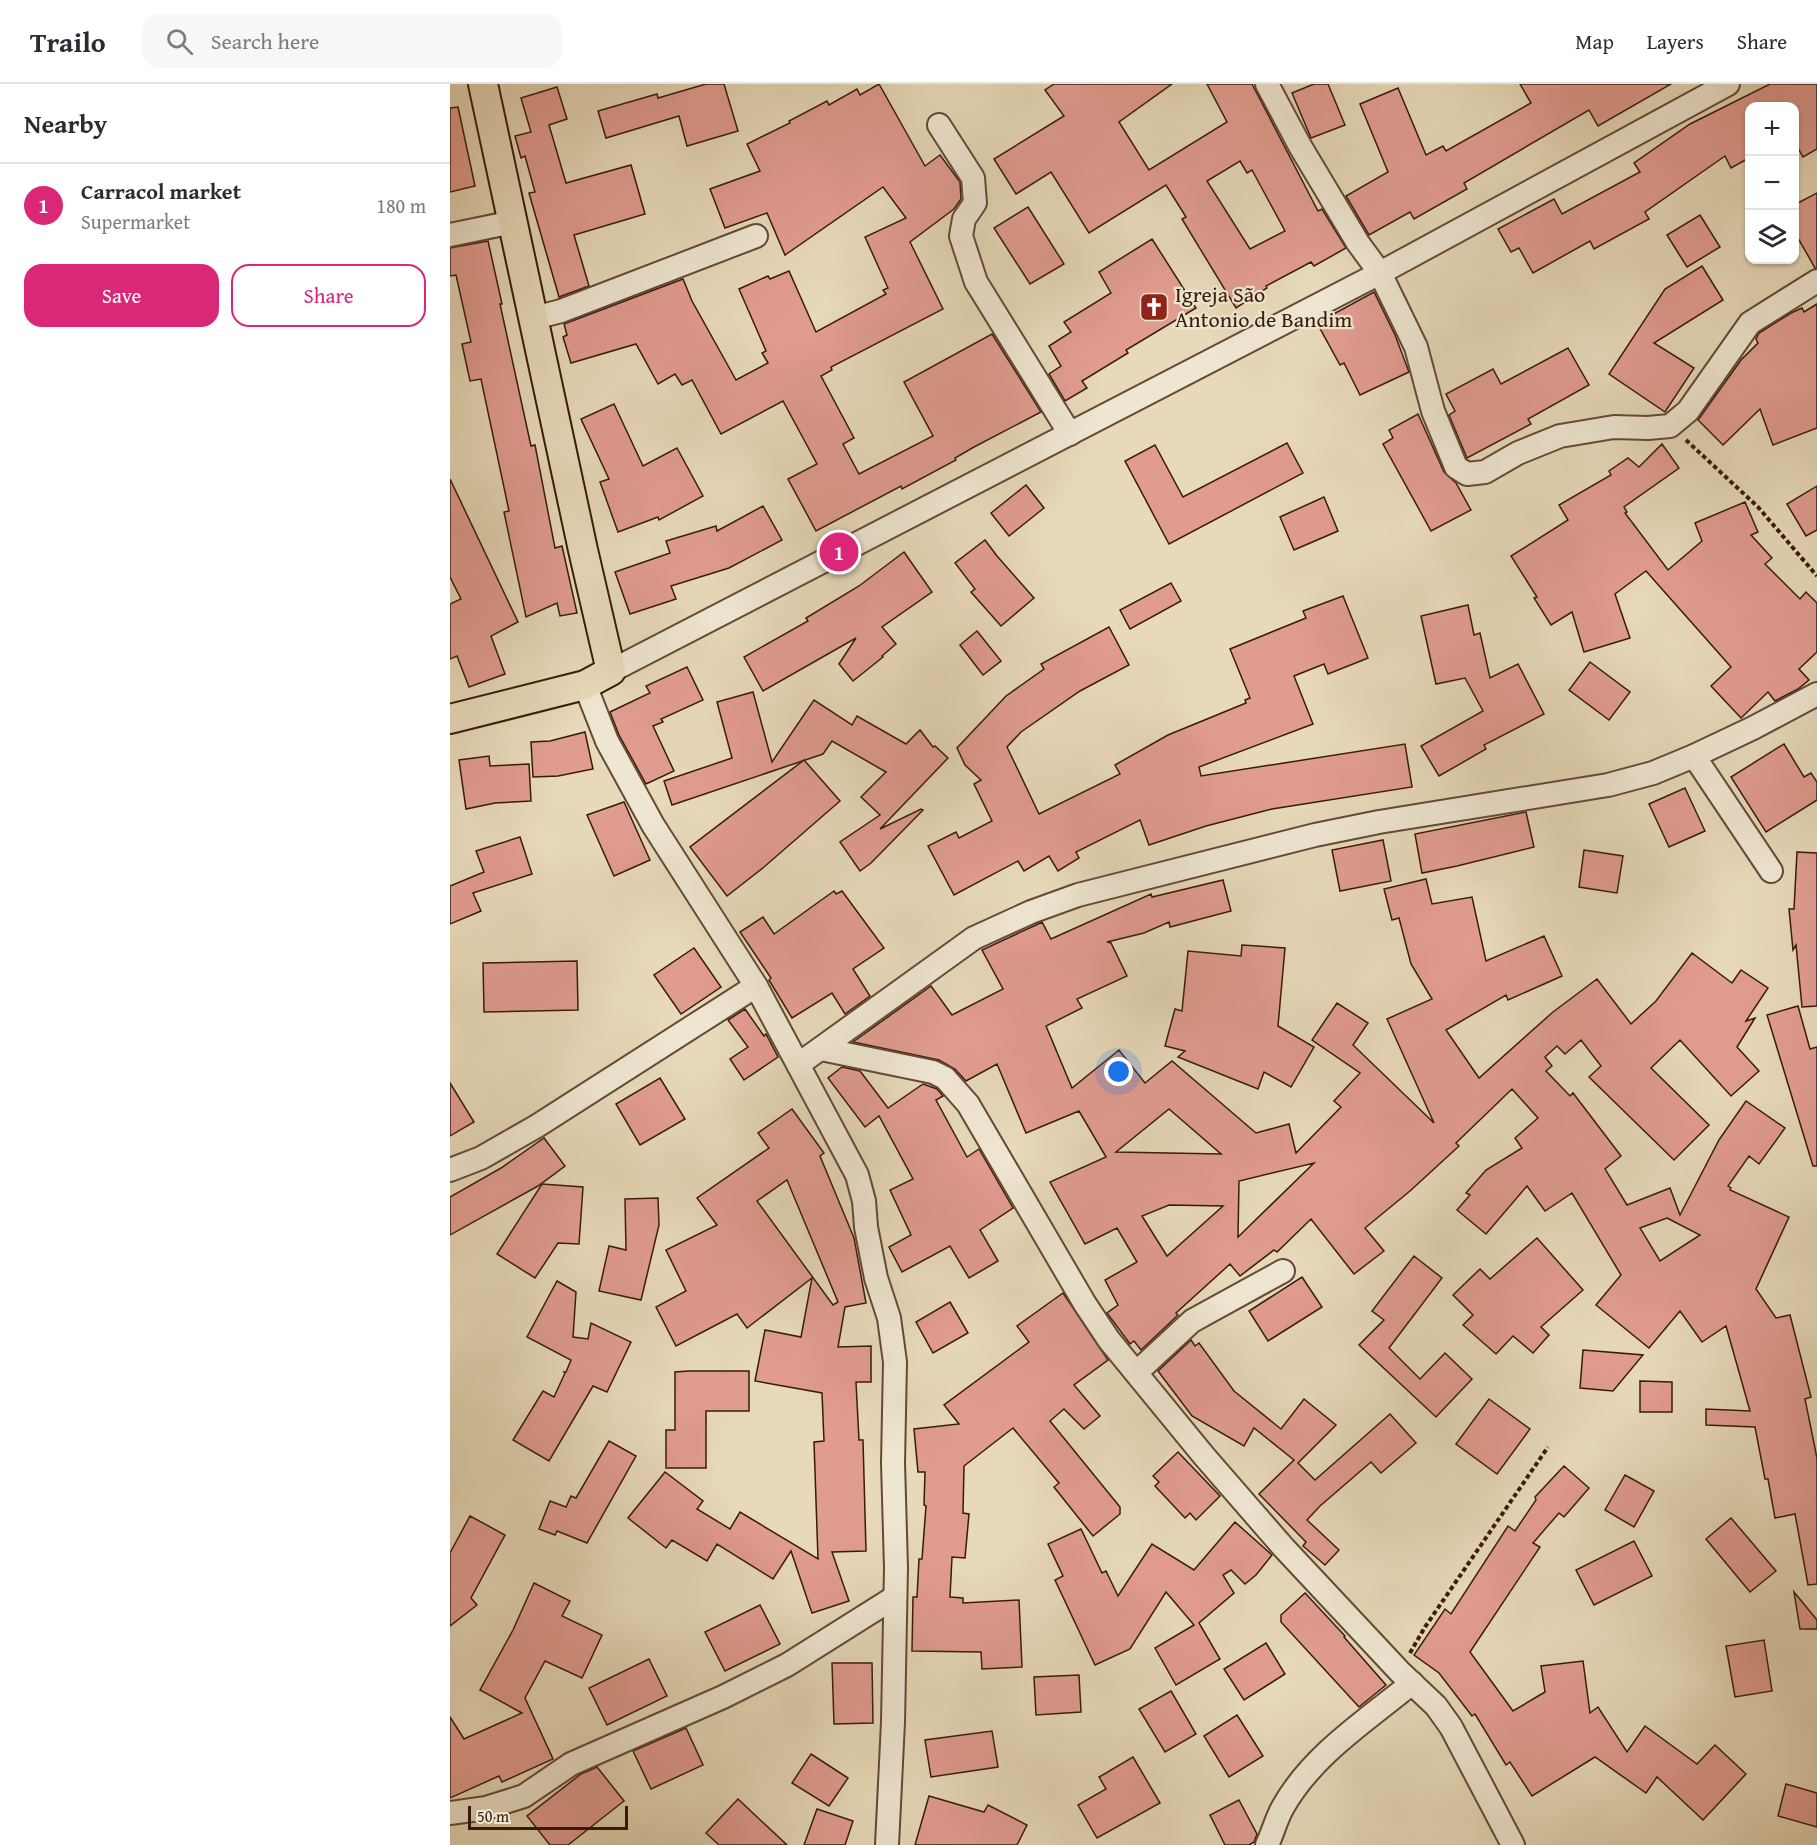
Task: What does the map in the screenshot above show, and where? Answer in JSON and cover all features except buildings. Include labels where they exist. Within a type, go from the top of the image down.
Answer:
[{"type":"main road","points":[[450,719],[585,685],[612,671],[583,550],[483,84]]},
{"type":"street","points":[[1267,84],[1300,146],[1358,243],[1380,273],[1416,347],[1433,411],[1456,467],[1467,474],[1485,472],[1518,453],[1560,436],[1614,427],[1670,426],[1688,411],[1750,323],[1817,281]]},
{"type":"street","points":[[612,671],[1380,273],[1695,92],[1728,84]]},
{"type":"street","points":[[939,125],[973,178],[975,203],[964,219],[961,236],[976,282],[1070,434]]},
{"type":"street","points":[[450,235],[513,222]]},
{"type":"street","points":[[534,318],[561,311],[756,236]]},
{"type":"street","points":[[585,685],[607,741],[653,825],[756,986],[799,1064],[857,1175],[864,1201],[866,1227],[876,1278],[889,1318],[895,1362],[893,1463],[895,1597],[887,1845]]},
{"type":"street","points":[[799,1064],[974,938],[1031,912],[1078,895],[1347,828],[1608,785],[1653,772],[1694,756],[1817,694]]},
{"type":"street","points":[[1694,756],[1771,871]]},
{"type":"street","points":[[450,1170],[481,1158],[537,1126],[756,986]]},
{"type":"street","points":[[821,1049],[933,1072],[945,1078],[968,1104],[1109,1340],[1204,1456],[1284,1548],[1406,1678],[1436,1706],[1451,1727],[1513,1845]]},
{"type":"street","points":[[1137,1372],[1192,1321],[1283,1271]]},
{"type":"street","points":[[450,1813],[486,1808],[524,1796],[571,1764],[723,1697],[787,1665],[895,1597]]},
{"type":"street","points":[[1267,1845],[1282,1808],[1302,1779],[1406,1678]]},
{"type":"path","points":[[1670,426],[1758,507],[1817,576]]},
{"type":"path","points":[[1406,1678],[1425,1627],[1548,1447]]},
{"type":"place","name":"Igreja São Antonio de Bandim","points":[[1154,307]]},
{"type":"place","name":"Carracol market","points":[[839,552]]}]
